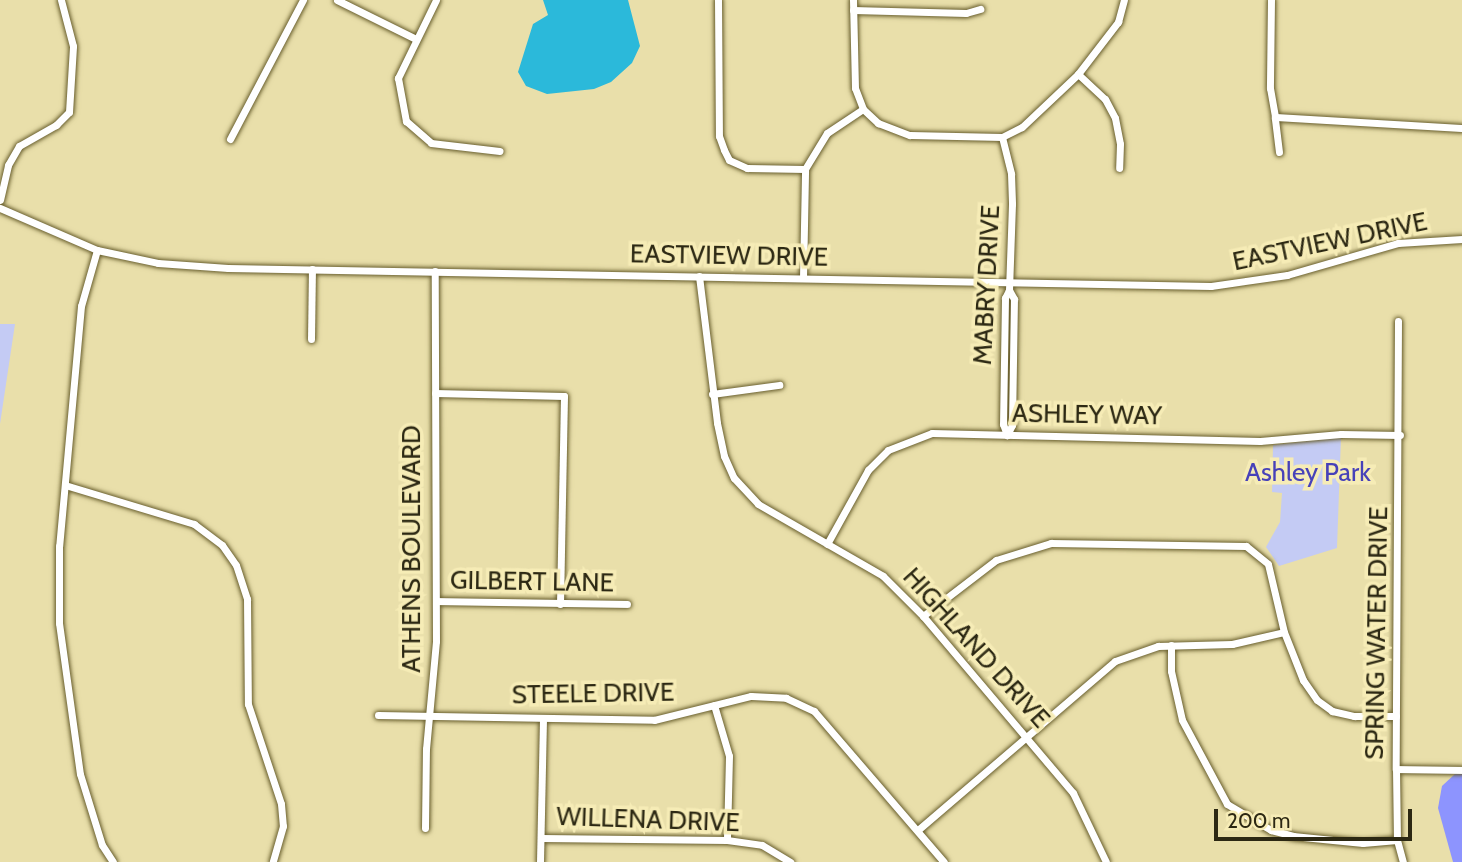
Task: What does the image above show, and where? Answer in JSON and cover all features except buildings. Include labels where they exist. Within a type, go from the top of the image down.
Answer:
[{"type":"street","points":[[0,200],[8,165],[19,146],[56,125],[69,112],[72,46],[61,0]]},
{"type":"street","points":[[230,139],[303,0]]},
{"type":"street","points":[[337,0],[416,39]]},
{"type":"street","points":[[436,0],[398,78],[406,121],[431,144],[500,152]]},
{"type":"street","points":[[718,0],[719,136],[729,160],[747,168],[805,169]]},
{"type":"street","points":[[853,0],[855,88],[863,109],[878,122],[910,135],[1002,137],[1022,127],[1078,74],[1118,22],[1124,0]]},
{"type":"street","points":[[1271,0],[1270,88],[1279,152]]},
{"type":"street","points":[[853,10],[966,13],[980,9]]},
{"type":"street","points":[[1078,74],[1105,99],[1115,118],[1120,144],[1118,167]]},
{"type":"street","points":[[803,278],[805,169],[828,133],[863,109]]},
{"type":"street","points":[[1275,117],[1462,128]]},
{"type":"street","name":"MABRY DRIVE","points":[[1002,137],[1012,174],[1009,286],[1014,299],[1012,425],[1007,435]]},
{"type":"street","name":"EASTVIEW DRIVE","points":[[0,208],[97,250],[196,267],[803,278],[1009,286],[1231,285],[1287,275],[1398,243],[1462,239]]},
{"type":"street","points":[[97,250],[81,306],[65,485],[59,610],[64,682],[80,774],[102,845],[113,862]]},
{"type":"street","points":[[311,339],[312,269]]},
{"type":"street","name":"ATHENS BOULEVARD","points":[[425,828],[436,601],[435,271]]},
{"type":"street","name":"HIGHLAND DRIVE","points":[[699,276],[712,394],[724,456],[734,478],[758,504],[883,576],[923,616],[1029,737],[1073,793],[1106,862]]},
{"type":"street","name":"SPRING WATER DRIVE","points":[[1398,321],[1401,435],[1396,769],[1397,840],[1403,862]]},
{"type":"street","points":[[712,394],[779,385]]},
{"type":"street","points":[[435,393],[564,396],[560,604]]},
{"type":"street","name":"ASHLEY WAY","points":[[827,544],[868,470],[888,450],[932,433],[1260,441],[1341,433],[1401,435]]},
{"type":"street","points":[[65,485],[194,524],[222,545],[236,565],[247,599],[248,704],[281,804],[283,826],[273,862]]},
{"type":"street","points":[[923,616],[996,560],[1051,543],[1237,545],[1257,551],[1268,564],[1284,632],[1303,680],[1325,705],[1354,716],[1396,716]]},
{"type":"street","name":"GILBERT LANE","points":[[436,601],[627,604]]},
{"type":"street","points":[[919,829],[1115,661],[1144,649],[1171,645],[1232,644],[1284,632]]},
{"type":"street","points":[[1171,645],[1171,671],[1182,720],[1227,804],[1271,830],[1293,836],[1363,843],[1397,840]]},
{"type":"street","name":"STEELE DRIVE","points":[[378,715],[654,720],[765,695],[786,698],[814,711],[919,829],[944,862]]},
{"type":"street","points":[[714,705],[729,756],[727,840]]},
{"type":"street","points":[[540,862],[543,718]]},
{"type":"street","points":[[1396,769],[1462,770]]},
{"type":"street","name":"WILLENA DRIVE","points":[[541,838],[727,840],[762,845],[790,862]]},
{"type":"green space","points":[[0,324],[15,324],[0,424]]},
{"type":"green space","name":"Ashley Park","points":[[1341,437],[1337,548],[1279,566],[1266,547],[1280,522],[1282,493],[1272,492],[1273,445]]},
{"type":"shaded area","points":[[543,0],[628,0],[640,46],[632,63],[611,82],[594,89],[547,94],[526,86],[518,72],[533,24],[548,15]]},
{"type":"shaded area","points":[[1456,773],[1462,774],[1462,862],[1453,862],[1438,808],[1442,786]]}]
